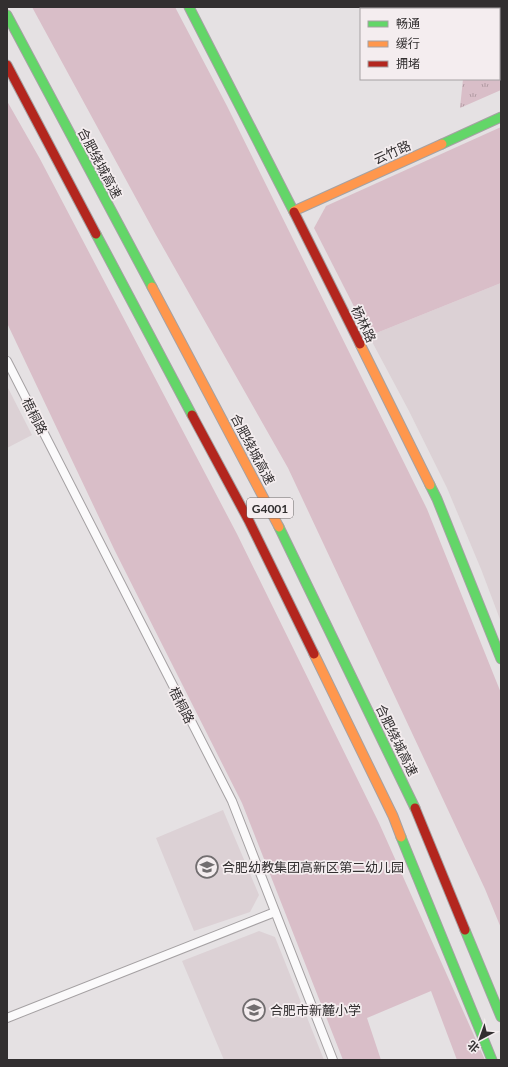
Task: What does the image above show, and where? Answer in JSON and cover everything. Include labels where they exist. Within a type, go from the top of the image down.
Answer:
[{"type":"main road","name":"杨林路","points":[[189,7],[294,211],[437,499],[501,659]]},
{"type":"main road","name":"合肥绕城高速","points":[[7,15],[272,513],[411,799],[501,1017]]},
{"type":"main road","name":"G4001","points":[[7,65],[249,522],[390,809],[492,1060]]},
{"type":"main road","name":"云竹路","points":[[294,211],[501,117]]},
{"type":"street","name":"梧桐路","points":[[7,361],[232,801],[333,1060]]},
{"type":"street","points":[[7,1018],[275,912]]},
{"type":"shaded area","points":[[501,283],[501,622],[481,569],[447,488],[409,411],[369,336]]},
{"type":"shaded area","points":[[7,386],[32,435],[7,448]]},
{"type":"shaded area","name":"合肥幼教集团高新区第二幼儿园","points":[[223,810],[259,895],[250,912],[194,931],[156,838]]},
{"type":"shaded area","name":"合肥市新麓小学","points":[[259,931],[275,937],[324,1060],[224,1060],[182,961]]},
{"type":"green space","points":[[32,7],[175,7],[227,106],[427,509],[501,693],[501,928],[485,889],[288,468],[156,235]]},
{"type":"green space","points":[[501,60],[501,90],[460,108],[463,80],[500,80]]},
{"type":"green space","points":[[7,101],[40,159],[237,534],[379,823],[485,1060],[457,1060],[431,991],[367,1018],[381,1060],[343,1060],[242,803],[115,551],[7,323]]},
{"type":"green space","points":[[501,127],[501,283],[369,336],[314,228],[326,206]]},
{"type":"water","points":[[380,7],[501,7],[501,60],[500,62],[500,8]]},
{"type":"traffic: fast","points":[[189,7],[294,212]]},
{"type":"traffic: fast","points":[[7,15],[152,287]]},
{"type":"traffic: fast","points":[[442,144],[501,117]]},
{"type":"traffic: fast","points":[[96,234],[192,415]]},
{"type":"traffic: fast","points":[[430,485],[501,659]]},
{"type":"traffic: fast","points":[[279,527],[415,808]]},
{"type":"traffic: fast","points":[[401,837],[492,1060]]},
{"type":"traffic: fast","points":[[465,930],[501,1017]]},
{"type":"traffic: slow","points":[[294,211],[442,144]]},
{"type":"traffic: slow","points":[[152,287],[279,527]]},
{"type":"traffic: slow","points":[[360,344],[430,485]]},
{"type":"traffic: slow","points":[[314,654],[393,816],[401,837]]},
{"type":"traffic: jam","points":[[7,65],[96,234]]},
{"type":"traffic: jam","points":[[294,212],[360,344]]},
{"type":"traffic: jam","points":[[192,415],[249,521],[314,654]]},
{"type":"traffic: jam","points":[[415,808],[465,930]]},
{"type":"place","name":"合肥幼教集团高新区第二幼儿园","points":[[207,867]]},
{"type":"place","name":"合肥市新麓小学","points":[[254,1010]]}]
